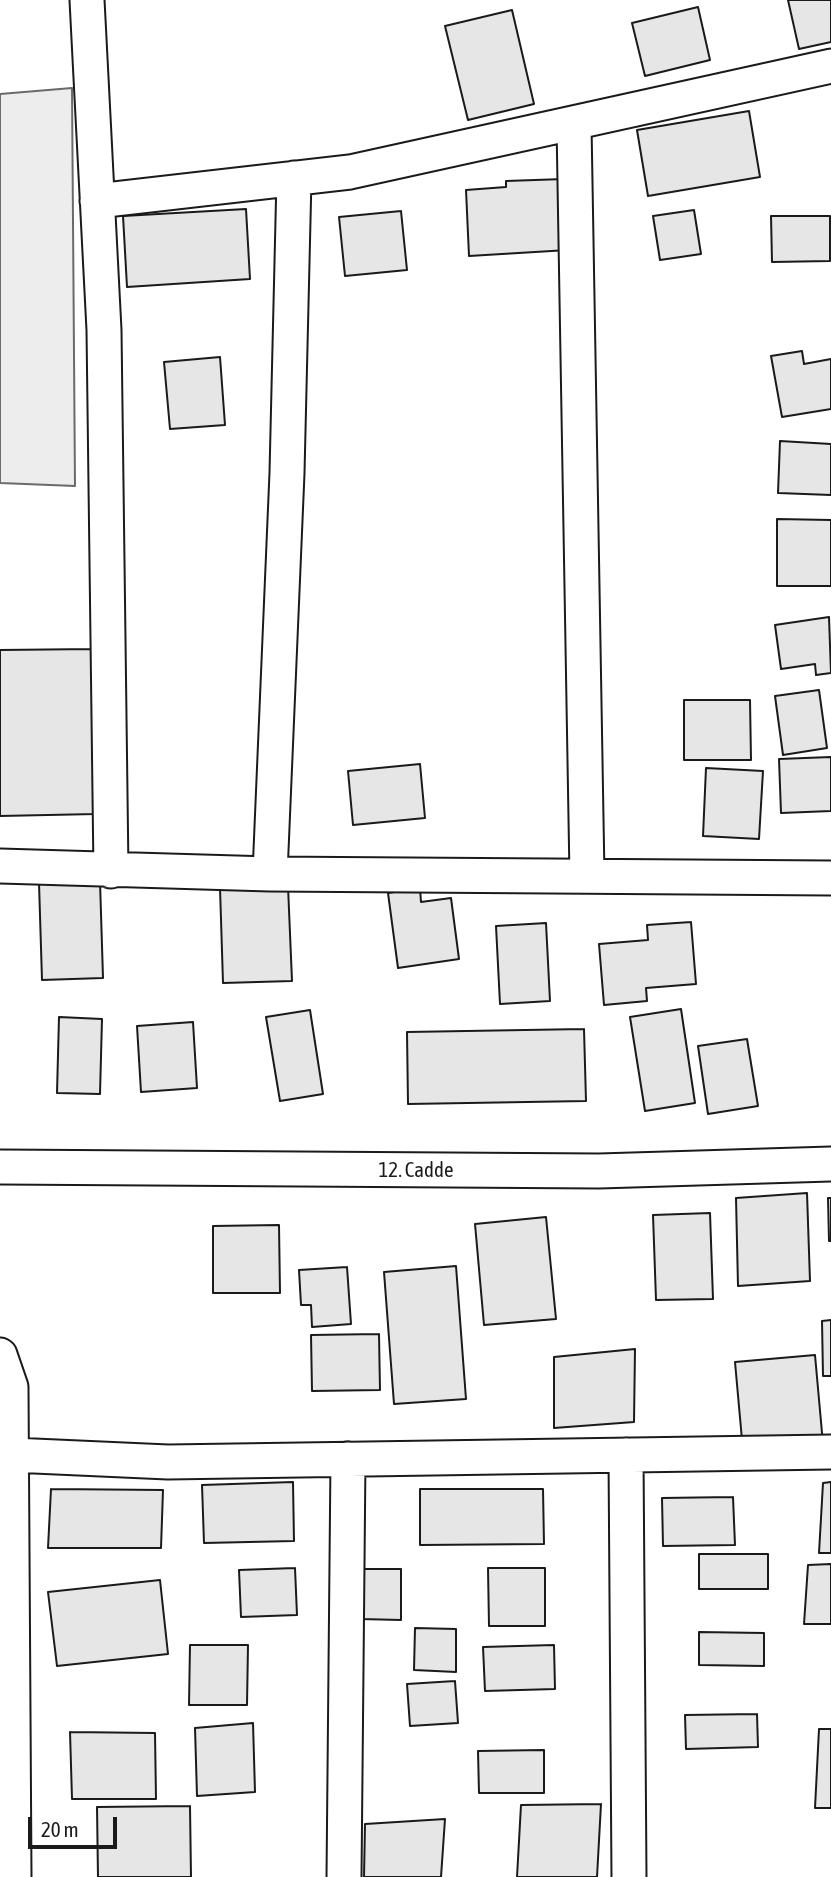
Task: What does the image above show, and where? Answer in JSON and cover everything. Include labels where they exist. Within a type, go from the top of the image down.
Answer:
[{"type":"street","points":[[87,0],[104,330],[111,872]]},
{"type":"street","points":[[97,201],[350,172],[574,125],[831,66]]},
{"type":"street","points":[[574,125],[587,876]]},
{"type":"street","points":[[270,874],[287,473],[294,178]]},
{"type":"street","points":[[0,866],[111,872],[831,878]]},
{"type":"street","name":"12. Cadde","points":[[0,1167],[600,1171],[831,1164]]},
{"type":"street","points":[[0,1355],[11,1387],[7,1732],[14,1877]]},
{"type":"street","points":[[12,1455],[168,1462],[831,1452]]},
{"type":"street","points":[[626,1455],[629,1877]]},
{"type":"street","points":[[344,1877],[348,1459]]},
{"type":"shaded area","points":[[72,88],[75,486],[0,483],[0,94]]},
{"type":"building","points":[[788,0],[831,0],[831,42],[799,49]]},
{"type":"building","points":[[698,7],[710,60],[645,76],[632,23]]},
{"type":"building","points":[[512,10],[534,104],[468,120],[445,26]]},
{"type":"building","points":[[749,111],[760,177],[648,196],[637,130]]},
{"type":"building","points":[[564,179],[568,250],[469,256],[466,190],[506,187],[506,181]]},
{"type":"building","points":[[246,209],[250,279],[127,287],[123,216]]},
{"type":"building","points":[[694,210],[701,254],[660,260],[653,216]]},
{"type":"building","points":[[401,211],[407,270],[345,276],[339,217]]},
{"type":"building","points":[[771,216],[830,216],[830,261],[772,262]]},
{"type":"building","points":[[802,351],[804,364],[831,359],[831,409],[782,417],[771,356]]},
{"type":"building","points":[[220,357],[225,425],[170,429],[164,362]]},
{"type":"building","points":[[780,441],[831,444],[831,495],[778,493]]},
{"type":"building","points":[[777,519],[831,520],[831,586],[777,586]]},
{"type":"building","points":[[829,617],[831,673],[816,675],[815,664],[781,669],[775,625]]},
{"type":"building","points":[[94,649],[96,814],[0,816],[0,650]]},
{"type":"building","points":[[819,690],[827,748],[783,755],[775,696]]},
{"type":"building","points":[[684,700],[750,700],[751,760],[684,760]]},
{"type":"building","points":[[831,757],[831,811],[781,813],[779,759]]},
{"type":"building","points":[[420,764],[425,818],[353,825],[348,771]]},
{"type":"building","points":[[706,768],[763,771],[759,839],[703,836]]},
{"type":"building","points":[[100,881],[103,978],[42,980],[39,883]]},
{"type":"building","points":[[288,886],[292,981],[223,983],[220,888]]},
{"type":"building","points":[[420,888],[421,902],[451,898],[459,959],[398,968],[388,893]]},
{"type":"building","points":[[691,922],[696,984],[646,988],[647,1001],[604,1005],[599,944],[648,940],[647,925]]},
{"type":"building","points":[[546,923],[550,1001],[500,1004],[496,926]]},
{"type":"building","points":[[681,1009],[695,1103],[645,1111],[630,1017]]},
{"type":"building","points":[[310,1010],[323,1094],[280,1101],[266,1017]]},
{"type":"building","points":[[59,1017],[102,1019],[100,1094],[57,1093]]},
{"type":"building","points":[[193,1022],[197,1088],[141,1092],[137,1026]]},
{"type":"building","points":[[584,1029],[586,1101],[408,1104],[407,1032]]},
{"type":"building","points":[[747,1039],[758,1106],[708,1114],[698,1046]]},
{"type":"building","points":[[807,1193],[810,1281],[738,1286],[736,1198]]},
{"type":"building","points":[[828,1198],[831,1198],[831,1241],[829,1241]]},
{"type":"building","points":[[710,1213],[713,1299],[656,1300],[653,1215]]},
{"type":"building","points":[[546,1217],[556,1319],[484,1325],[475,1224]]},
{"type":"building","points":[[279,1225],[280,1293],[213,1293],[213,1226]]},
{"type":"building","points":[[456,1266],[466,1399],[394,1404],[384,1272]]},
{"type":"building","points":[[347,1267],[351,1324],[312,1327],[311,1305],[301,1305],[299,1270]]},
{"type":"building","points":[[831,1320],[831,1376],[823,1376],[822,1321]]},
{"type":"building","points":[[379,1334],[380,1390],[312,1391],[311,1335]]},
{"type":"building","points":[[635,1349],[634,1422],[554,1428],[554,1357]]},
{"type":"building","points":[[815,1355],[823,1444],[743,1451],[735,1362]]},
{"type":"building","points":[[293,1482],[294,1541],[204,1543],[202,1485]]},
{"type":"building","points":[[831,1482],[831,1553],[819,1553],[823,1483]]},
{"type":"building","points":[[51,1489],[163,1490],[161,1548],[48,1548]]},
{"type":"building","points":[[420,1489],[543,1489],[544,1544],[420,1545]]},
{"type":"building","points":[[733,1497],[735,1545],[663,1546],[662,1498]]},
{"type":"building","points":[[699,1554],[768,1554],[768,1589],[699,1589]]},
{"type":"building","points":[[831,1564],[831,1624],[804,1624],[808,1565]]},
{"type":"building","points":[[295,1568],[297,1615],[241,1617],[239,1570]]},
{"type":"building","points":[[488,1568],[545,1568],[545,1626],[489,1626]]},
{"type":"building","points":[[360,1569],[401,1569],[401,1620],[360,1619]]},
{"type":"building","points":[[160,1580],[168,1654],[57,1666],[48,1592]]},
{"type":"building","points":[[415,1628],[456,1629],[456,1672],[414,1670]]},
{"type":"building","points":[[699,1632],[764,1633],[764,1666],[699,1665]]},
{"type":"building","points":[[190,1645],[248,1645],[247,1705],[189,1705]]},
{"type":"building","points":[[554,1645],[555,1689],[485,1691],[483,1647]]},
{"type":"building","points":[[455,1681],[458,1723],[410,1726],[407,1684]]},
{"type":"building","points":[[757,1714],[758,1747],[686,1749],[685,1715]]},
{"type":"building","points":[[253,1723],[255,1792],[197,1796],[195,1728]]},
{"type":"building","points":[[819,1729],[831,1729],[831,1808],[815,1808]]},
{"type":"building","points":[[70,1732],[155,1733],[156,1799],[72,1799]]},
{"type":"building","points":[[544,1750],[544,1793],[479,1793],[478,1751]]},
{"type":"building","points":[[601,1804],[597,1877],[517,1877],[521,1805]]},
{"type":"building","points":[[190,1806],[191,1877],[98,1877],[97,1807]]},
{"type":"building","points":[[445,1819],[441,1877],[364,1877],[365,1824]]}]
